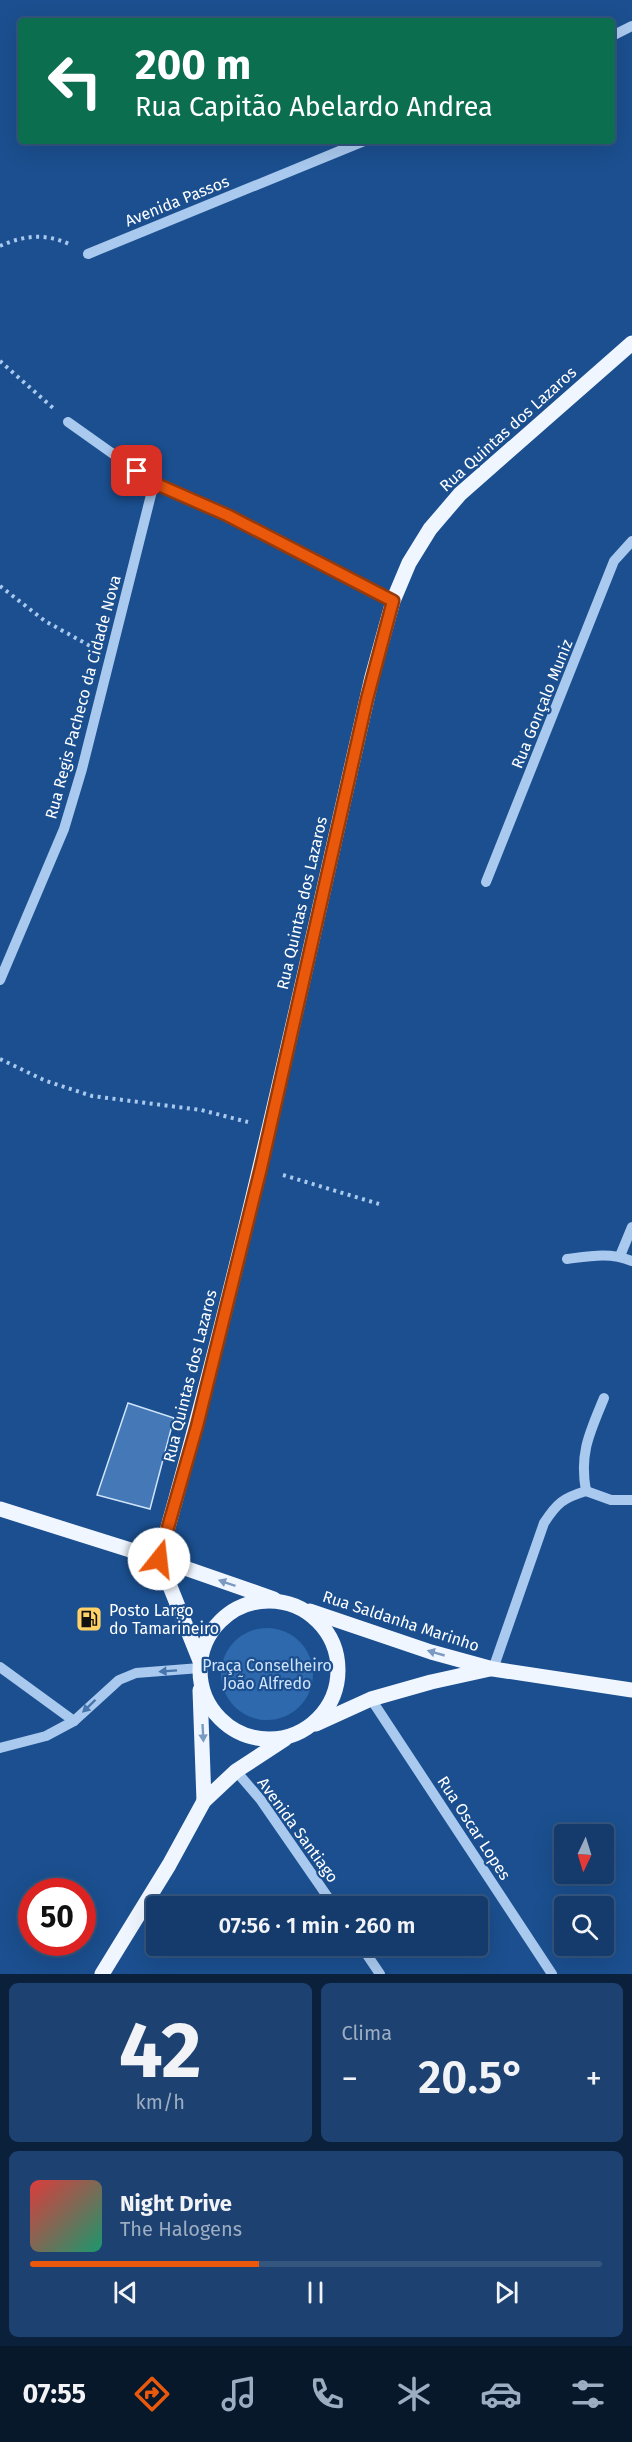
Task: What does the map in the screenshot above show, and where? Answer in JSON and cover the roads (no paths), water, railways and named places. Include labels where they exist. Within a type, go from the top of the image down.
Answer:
[{"type":"main road","name":"Rua Quintas dos Lazaros","points":[[159,1559],[197,1426],[270,1128],[369,689],[393,601],[419,546],[430,529],[460,494],[632,343]]},
{"type":"main road","points":[[0,1509],[159,1559],[299,1607],[316,1619],[330,1636],[337,1656],[338,1677],[333,1698],[322,1715],[236,1771],[204,1801],[169,1865],[102,1974]]},
{"type":"main road","points":[[159,1559],[200,1668],[205,1696],[215,1713],[230,1727],[250,1736],[270,1739],[298,1732]]},
{"type":"main road","points":[[204,1801],[200,1668],[205,1643],[228,1613],[264,1600],[283,1602]]},
{"type":"main road","name":"Rua Saldanha Marinho","points":[[299,1607],[432,1652],[493,1669],[632,1690]]},
{"type":"main road","name":"Rua Saldanha Marinho","points":[[298,1732],[371,1699],[430,1682],[493,1669]]},
{"type":"street","points":[[615,34],[632,26]]},
{"type":"street","name":"Avenida Passos","points":[[88,254],[357,144]]},
{"type":"street","points":[[68,422],[154,483],[227,515],[393,601]]},
{"type":"street","name":"Rua Regis Pacheco da Cidade Nova","points":[[0,980],[63,829],[82,769],[154,483]]},
{"type":"street","name":"Rua Gonçalo Muniz","points":[[486,882],[614,561],[632,541]]},
{"type":"street","points":[[620,1256],[632,1227]]},
{"type":"street","points":[[567,1259],[599,1254],[620,1256],[632,1261]]},
{"type":"street","points":[[586,1491],[583,1473],[587,1438],[604,1398]]},
{"type":"street","points":[[493,1669],[544,1523],[555,1506],[568,1496],[586,1491],[611,1500],[632,1500]]},
{"type":"street","points":[[0,1667],[74,1721]]},
{"type":"street","points":[[0,1748],[46,1736],[74,1721],[119,1680],[136,1673],[200,1668]]},
{"type":"street","name":"Rua Oscar Lopes","points":[[371,1699],[552,1974]]},
{"type":"street","name":"Avenida Santiago","points":[[236,1771],[260,1799],[327,1896]]},
{"type":"street","points":[[368,1956],[380,1974]]},
{"type":"place","name":"Posto Largo do Tamarineiro","points":[[89,1619]]},
{"type":"park label","name":"Praça Conselheiro João Alfredo","points":[[267,1674]]}]
